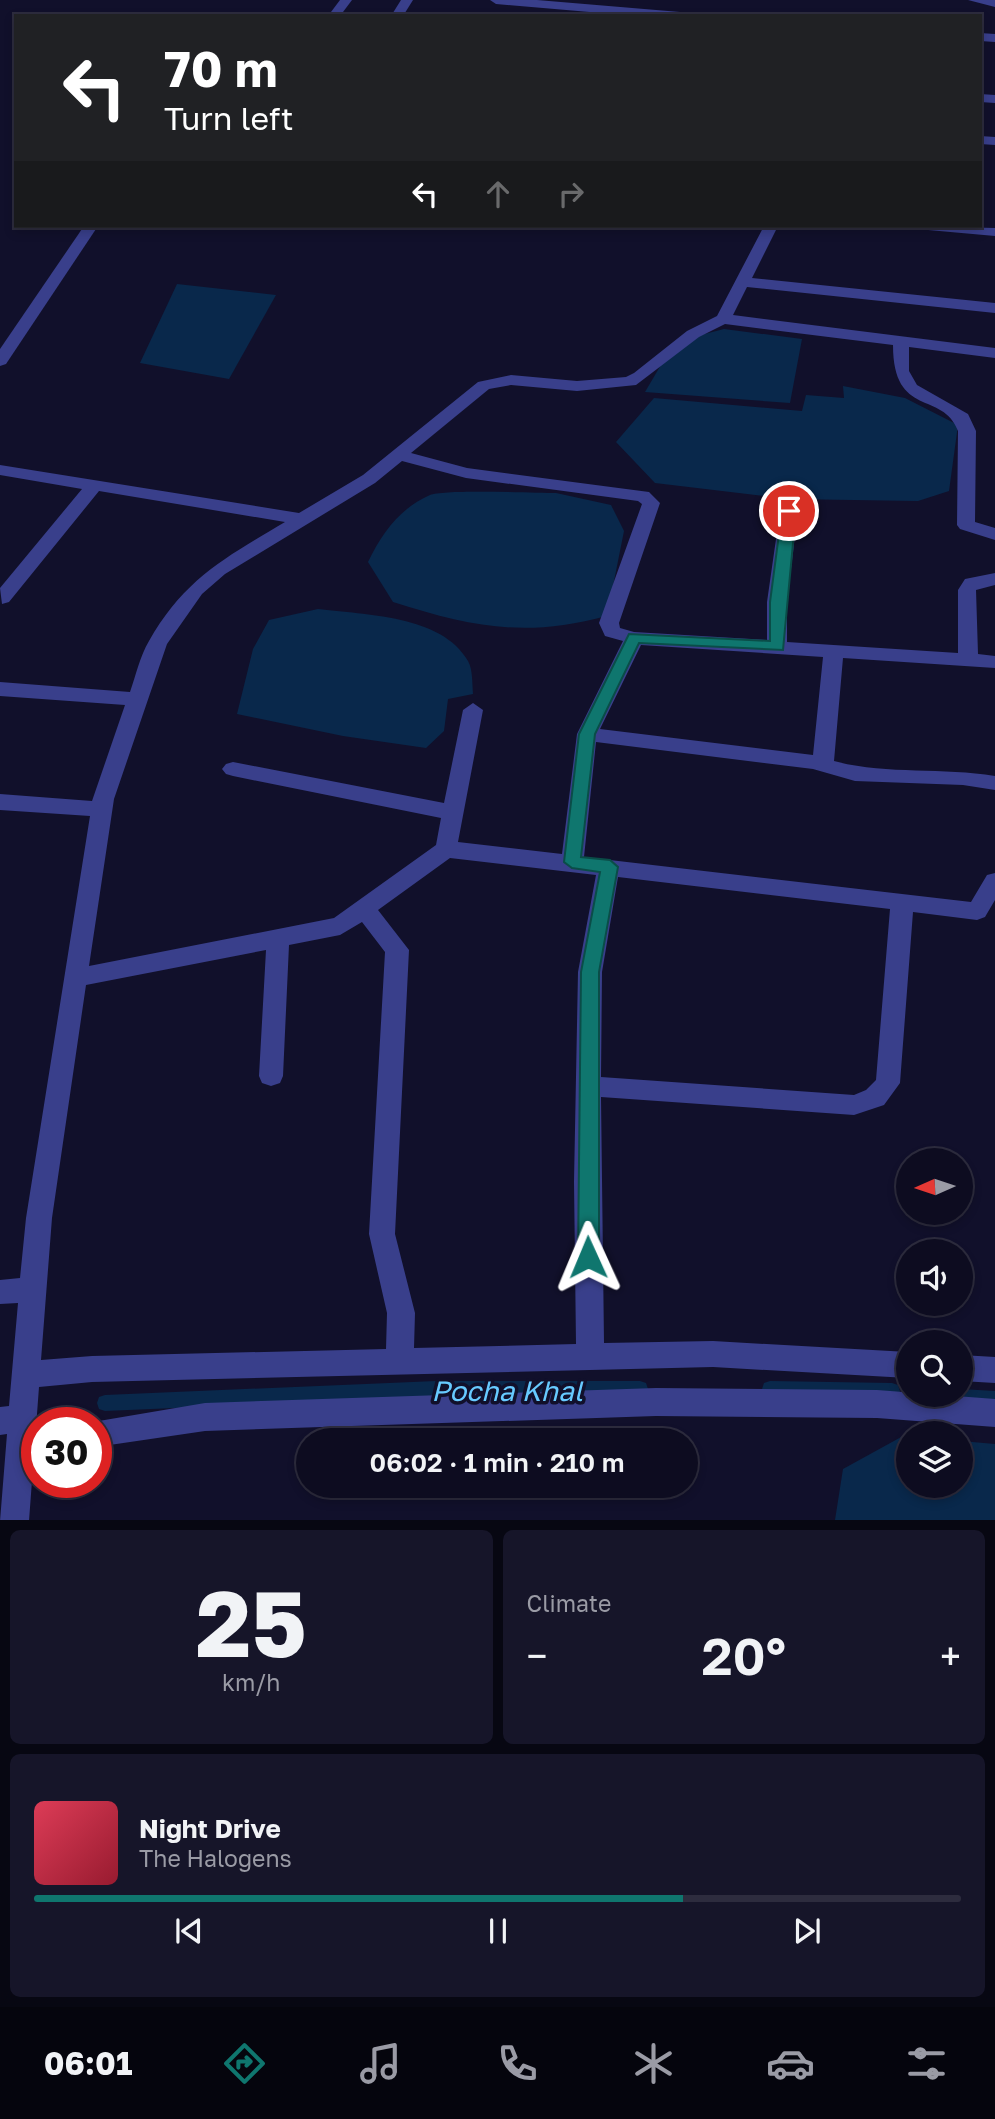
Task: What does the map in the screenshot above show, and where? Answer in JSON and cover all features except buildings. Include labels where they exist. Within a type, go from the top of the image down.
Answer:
[{"type":"street","points":[[496,0],[559,3],[633,14],[684,13]]},
{"type":"street","points":[[974,0],[995,3]]},
{"type":"street","points":[[0,361],[90,228]]},
{"type":"street","points":[[723,320],[770,228]]},
{"type":"street","points":[[950,228],[995,232]]},
{"type":"street","points":[[742,282],[995,307]]},
{"type":"street","points":[[14,1520],[39,1218],[101,809],[157,643],[195,590],[218,570],[369,479],[484,385],[511,380],[577,386],[630,382],[693,334],[723,320],[995,353]]},
{"type":"street","points":[[901,343],[901,371],[911,388],[962,418],[967,431],[966,525],[995,534]]},
{"type":"street","points":[[399,455],[466,474],[643,496],[651,503],[609,623],[612,632],[634,638],[834,649],[995,662]]},
{"type":"street","points":[[0,470],[300,519]]},
{"type":"street","points":[[2,598],[95,485]]},
{"type":"street","points":[[777,646],[777,602],[789,511]]},
{"type":"street","points":[[968,659],[967,590],[972,583],[995,579]]},
{"type":"street","points":[[572,862],[587,734],[634,638]]},
{"type":"street","points":[[823,765],[834,649]]},
{"type":"street","points":[[0,690],[138,699]]},
{"type":"street","points":[[446,849],[473,710]]},
{"type":"street","points":[[587,734],[823,765],[855,774],[963,778],[995,783]]},
{"type":"street","points":[[233,769],[453,813]]},
{"type":"street","points":[[0,802],[101,809]]},
{"type":"street","points":[[76,978],[340,926],[446,849],[572,862],[986,914],[995,881]]},
{"type":"street","points":[[590,1357],[590,972],[610,867]]},
{"type":"street","points":[[589,1086],[855,1105],[875,1098],[888,1083],[902,902]]},
{"type":"street","points":[[364,908],[397,950],[382,1234],[401,1314],[399,1363]]},
{"type":"street","points":[[271,1076],[278,938]]},
{"type":"street","points":[[0,1292],[33,1289]]},
{"type":"street","points":[[26,1376],[92,1369],[713,1354],[896,1364]]},
{"type":"street","points":[[973,1369],[995,1370]]},
{"type":"street","points":[[112,1431],[205,1417],[656,1402],[877,1404],[995,1413]]},
{"type":"water","points":[[177,284],[276,295],[229,379],[140,363]]},
{"type":"water","points":[[724,329],[802,339],[790,403],[645,392],[665,358],[685,339]]},
{"type":"water","points":[[843,386],[905,398],[958,425],[949,491],[918,501],[789,499],[655,483],[616,442],[654,398],[802,411],[806,395],[844,398]]},
{"type":"water","points":[[470,492],[556,493],[611,505],[624,531],[607,616],[578,623],[524,628],[499,627],[448,618],[393,602],[368,562],[393,522],[419,500],[430,495]]},
{"type":"water","points":[[318,609],[401,620],[440,634],[456,646],[468,661],[472,673],[473,694],[448,699],[444,731],[426,748],[343,736],[237,714],[253,649],[269,620]]},
{"type":"water","points":[[896,1440],[896,1498],[973,1498],[973,1442],[995,1444],[995,1520],[835,1520],[843,1469]]},
{"type":"waterway","name":"Pocha Khal","points":[[105,1403],[436,1389],[640,1389]]},
{"type":"waterway","name":"Pocha Khal","points":[[770,1389],[892,1391]]},
{"type":"waterway","name":"Pocha Khal","points":[[973,1397],[995,1399]]},
{"type":"route","points":[[588,1257],[590,972],[610,867],[572,862],[587,734],[634,638],[777,646],[777,602],[789,511]]}]
